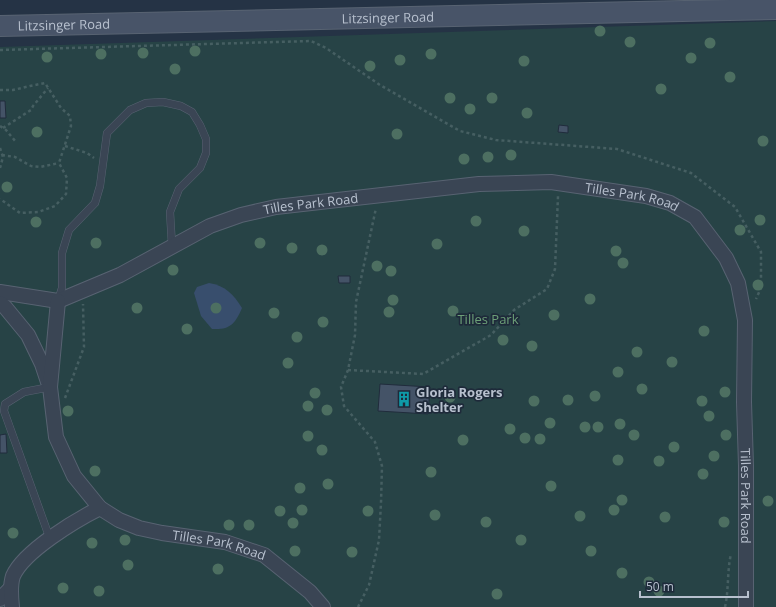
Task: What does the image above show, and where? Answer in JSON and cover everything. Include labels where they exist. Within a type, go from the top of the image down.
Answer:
[{"type":"street","name":"Litzsinger Road","points":[[0,26],[548,7],[776,9]]},
{"type":"street","name":"Tilles Park Road","points":[[323,607],[310,592],[264,555],[225,542],[162,534],[139,528],[119,520],[100,508],[74,476],[56,437],[50,387],[58,301],[120,275],[210,226],[241,215],[276,208],[479,184],[551,182],[646,196],[670,203],[695,217],[726,258],[738,283],[745,320],[746,607]]},
{"type":"street","points":[[0,292],[58,301]]},
{"type":"street","points":[[0,303],[28,335],[42,364],[50,387]]},
{"type":"street","points":[[12,607],[11,588],[13,576],[21,563],[50,539],[83,517],[100,508]]},
{"type":"street","points":[[0,600],[11,588]]},
{"type":"lane","name":"Tilles Park Road","points":[[58,301],[62,288],[62,253],[69,230],[95,203],[100,186],[107,133],[130,110],[146,103],[163,102],[181,106],[192,112],[206,139],[206,153],[200,168],[179,189],[170,212],[172,246]]},
{"type":"lane","points":[[50,387],[24,392],[5,404],[4,411],[50,539]]},
{"type":"path","points":[[0,50],[312,41],[326,48],[380,85],[460,131],[496,140],[617,149],[691,173],[735,207],[761,252],[761,288],[745,320]]},
{"type":"path","points":[[0,90],[13,90],[45,83],[61,108],[70,116],[71,126],[59,163],[67,178],[66,194],[55,206],[38,212],[20,213],[0,199]]},
{"type":"path","points":[[3,128],[31,110],[48,88]]},
{"type":"path","points":[[0,126],[16,142]]},
{"type":"path","points":[[65,146],[87,153],[97,160],[104,162]]},
{"type":"path","points":[[0,148],[2,155],[0,168]]},
{"type":"path","points":[[2,155],[15,157],[31,166],[40,167],[59,163]]},
{"type":"path","points":[[348,370],[423,374],[491,335],[514,310],[546,289],[555,269],[559,184]]},
{"type":"path","points":[[358,607],[369,585],[379,540],[382,466],[375,442],[344,406],[341,387],[348,370],[355,335],[356,302],[379,196]]},
{"type":"path","points":[[65,399],[84,347],[84,307],[80,292]]},
{"type":"path","points":[[726,607],[728,598],[729,562],[732,547]]},
{"type":"green space","name":"Tilles Park","points":[[776,21],[776,607],[0,607],[0,47]]},
{"type":"water","points":[[209,283],[220,286],[228,291],[242,308],[237,318],[228,327],[212,329],[201,316],[194,293],[197,287]]},
{"type":"building","points":[[0,101],[5,101],[6,118],[0,118]]},
{"type":"building","points":[[559,125],[568,126],[568,133],[558,132]]},
{"type":"building","points":[[338,276],[350,276],[350,283],[339,283]]},
{"type":"building","name":"Gloria Rogers Shelter","points":[[380,384],[430,387],[428,414],[378,411]]},
{"type":"building","points":[[6,434],[7,453],[0,453],[0,435]]},
{"type":"place","name":"Gloria Rogers Shelter","points":[[404,399]]}]
